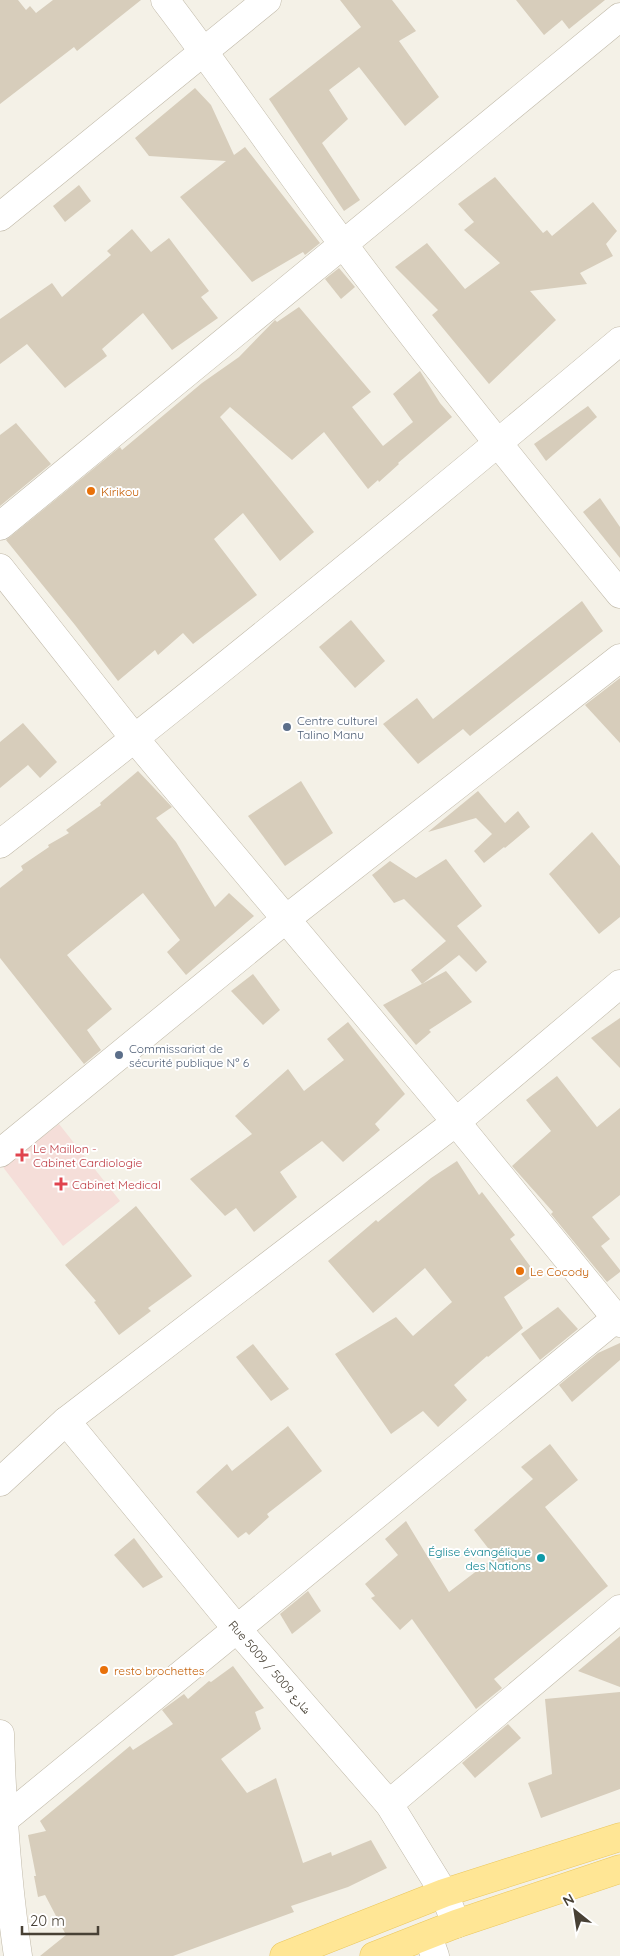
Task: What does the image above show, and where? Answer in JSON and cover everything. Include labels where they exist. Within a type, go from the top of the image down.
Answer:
[{"type":"main road","points":[[284,1956],[444,1893],[620,1837]]},
{"type":"main road","points":[[374,1956],[432,1946],[456,1924],[620,1869]]},
{"type":"street","points":[[165,0],[343,244],[497,444],[620,594]]},
{"type":"street","points":[[0,216],[267,0]]},
{"type":"street","points":[[0,526],[620,17]]},
{"type":"street","points":[[0,844],[135,739],[497,444],[620,341]]},
{"type":"street","points":[[0,568],[135,739],[619,1319],[236,1628],[1,1822]]},
{"type":"street","points":[[0,1153],[286,919],[620,658]]},
{"type":"street","points":[[0,1482],[66,1422],[456,1122],[620,984]]},
{"type":"street","name":"Rue 5009 / شارع 5009","points":[[66,1422],[236,1628],[389,1804],[444,1893],[456,1924]]},
{"type":"street","points":[[389,1804],[620,1609]]},
{"type":"street","points":[[0,1734],[1,1822],[18,1956]]},
{"type":"street","points":[[2,1956],[12,1913]]},
{"type":"shaded area","name":"Cabinet Medical","points":[[59,1124],[120,1201],[63,1246],[3,1167]]},
{"type":"building","points":[[0,0],[18,0],[26,10],[30,6],[36,13],[53,0],[141,0],[77,51],[74,47],[0,104]]},
{"type":"building","points":[[340,0],[392,0],[416,31],[399,41],[439,97],[405,126],[359,67],[329,90],[348,119],[322,143],[360,200],[344,211],[269,99],[361,27]]},
{"type":"building","points":[[516,0],[605,0],[569,29],[562,20],[544,35]]},
{"type":"building","points":[[195,88],[211,105],[234,155],[245,147],[320,243],[305,255],[303,252],[252,282],[180,197],[226,161],[149,156],[135,138]]},
{"type":"building","points":[[495,177],[543,233],[547,230],[552,236],[593,202],[617,231],[606,244],[613,256],[580,273],[587,284],[530,291],[556,320],[489,384],[432,315],[438,310],[395,267],[427,243],[465,289],[500,263],[464,230],[474,222],[458,204]]},
{"type":"building","points":[[79,185],[91,201],[65,222],[53,206]]},
{"type":"building","points":[[132,229],[151,252],[169,238],[209,291],[201,297],[218,318],[172,350],[143,313],[102,349],[107,356],[65,388],[27,344],[0,364],[0,319],[52,283],[62,297],[111,255],[107,251]]},
{"type":"building","points":[[339,268],[355,287],[341,299],[325,279]]},
{"type":"building","points":[[299,307],[371,392],[352,407],[383,446],[413,422],[393,394],[420,371],[440,403],[452,417],[398,463],[379,482],[378,480],[368,489],[324,432],[292,460],[230,407],[220,417],[314,532],[280,561],[243,513],[214,539],[257,595],[193,644],[183,633],[158,655],[155,650],[118,681],[6,540],[120,447],[122,450],[202,383],[239,357],[275,320],[277,322]]},
{"type":"building","points":[[588,406],[597,417],[546,461],[534,444]]},
{"type":"building","points":[[16,423],[51,464],[0,506],[0,435]]},
{"type":"building","points":[[600,498],[620,527],[620,558],[583,512]]},
{"type":"building","points":[[582,601],[603,631],[470,736],[463,729],[418,764],[383,724],[417,698],[433,719]]},
{"type":"building","points":[[351,620],[385,661],[355,688],[319,647]]},
{"type":"building","points":[[620,678],[620,743],[585,705]]},
{"type":"building","points":[[23,723],[57,762],[40,778],[28,765],[0,788],[0,742]]},
{"type":"building","points":[[138,771],[172,807],[156,818],[176,842],[215,907],[229,893],[254,916],[186,975],[167,952],[180,940],[143,893],[67,955],[112,1009],[87,1030],[101,1050],[84,1064],[0,958],[0,888],[23,870],[21,866],[49,847],[48,845],[69,833],[66,830],[101,805],[100,803]]},
{"type":"building","points":[[301,781],[333,833],[285,866],[248,816]]},
{"type":"building","points":[[478,791],[505,823],[518,811],[530,827],[484,863],[474,851],[492,834],[476,818],[428,832]]},
{"type":"building","points":[[592,832],[620,866],[620,917],[599,934],[549,874]]},
{"type":"building","points":[[446,859],[482,906],[457,926],[487,962],[476,972],[459,955],[422,984],[411,970],[446,941],[404,899],[394,903],[372,875],[390,861],[416,878]]},
{"type":"building","points":[[446,971],[472,1002],[429,1030],[431,1032],[416,1045],[383,1005]]},
{"type":"building","points":[[253,974],[280,1010],[263,1025],[231,991]]},
{"type":"building","points":[[620,1018],[620,1068],[591,1038]]},
{"type":"building","points":[[348,1022],[405,1094],[375,1124],[380,1130],[343,1162],[322,1141],[280,1172],[297,1197],[254,1232],[236,1208],[225,1216],[190,1179],[252,1134],[235,1116],[288,1069],[304,1091],[344,1060],[327,1039]]},
{"type":"building","points":[[557,1076],[597,1127],[620,1108],[620,1195],[592,1217],[610,1239],[601,1246],[620,1270],[607,1282],[551,1214],[553,1212],[512,1166],[551,1131],[526,1100]]},
{"type":"building","points":[[457,1161],[479,1195],[482,1192],[515,1235],[510,1239],[536,1274],[504,1297],[523,1328],[454,1385],[467,1400],[438,1427],[423,1411],[391,1434],[335,1354],[396,1317],[413,1336],[452,1302],[425,1268],[373,1313],[328,1261],[376,1220],[378,1222],[431,1178]]},
{"type":"building","points":[[136,1206],[192,1276],[148,1308],[151,1311],[119,1335],[94,1302],[96,1301],[65,1265]]},
{"type":"building","points":[[558,1307],[578,1329],[540,1360],[521,1334]]},
{"type":"building","points":[[620,1343],[620,1360],[572,1402],[559,1385],[598,1353]]},
{"type":"building","points":[[253,1344],[289,1389],[271,1401],[236,1357]]},
{"type":"building","points":[[288,1426],[322,1471],[267,1514],[269,1517],[249,1535],[246,1532],[238,1538],[196,1492],[227,1464],[232,1471]]},
{"type":"building","points":[[550,1444],[578,1480],[545,1507],[608,1586],[494,1679],[502,1688],[476,1709],[412,1619],[400,1630],[371,1598],[375,1596],[365,1584],[398,1555],[385,1539],[406,1521],[449,1592],[495,1557],[474,1530],[533,1479],[521,1467]]},
{"type":"building","points":[[134,1538],[163,1577],[143,1588],[114,1555]]},
{"type":"building","points":[[308,1591],[321,1611],[292,1634],[280,1614]]},
{"type":"building","points":[[620,1636],[620,1687],[578,1671]]},
{"type":"building","points":[[233,1666],[264,1708],[255,1712],[261,1729],[221,1759],[247,1793],[276,1778],[303,1863],[331,1852],[332,1856],[371,1840],[387,1868],[348,1887],[291,1906],[294,1912],[173,1956],[40,1956],[66,1935],[45,1895],[38,1897],[28,1835],[46,1831],[40,1821],[130,1746],[133,1750],[173,1724],[162,1710],[184,1694],[188,1699],[209,1681],[211,1682]]},
{"type":"building","points":[[620,1692],[620,1789],[541,1818],[528,1783],[552,1774],[545,1699]]},
{"type":"building","points":[[508,1724],[521,1738],[475,1778],[462,1763]]},
{"type":"place","name":"Kirikou","points":[[91,491]]},
{"type":"place","name":"Centre culturel Talino Manu","points":[[287,727]]},
{"type":"place","name":"Commissariat de sécurité publique Nº 6","points":[[119,1055]]},
{"type":"place","name":"Le Maillon - Cabinet Cardiologie","points":[[22,1155]]},
{"type":"place","name":"Cabinet Medical","points":[[61,1184]]},
{"type":"place","name":"Le Cocody","points":[[520,1271]]},
{"type":"place","name":"Église évangélique des Nations","points":[[541,1558]]},
{"type":"place","name":"resto brochettes","points":[[104,1670]]}]
